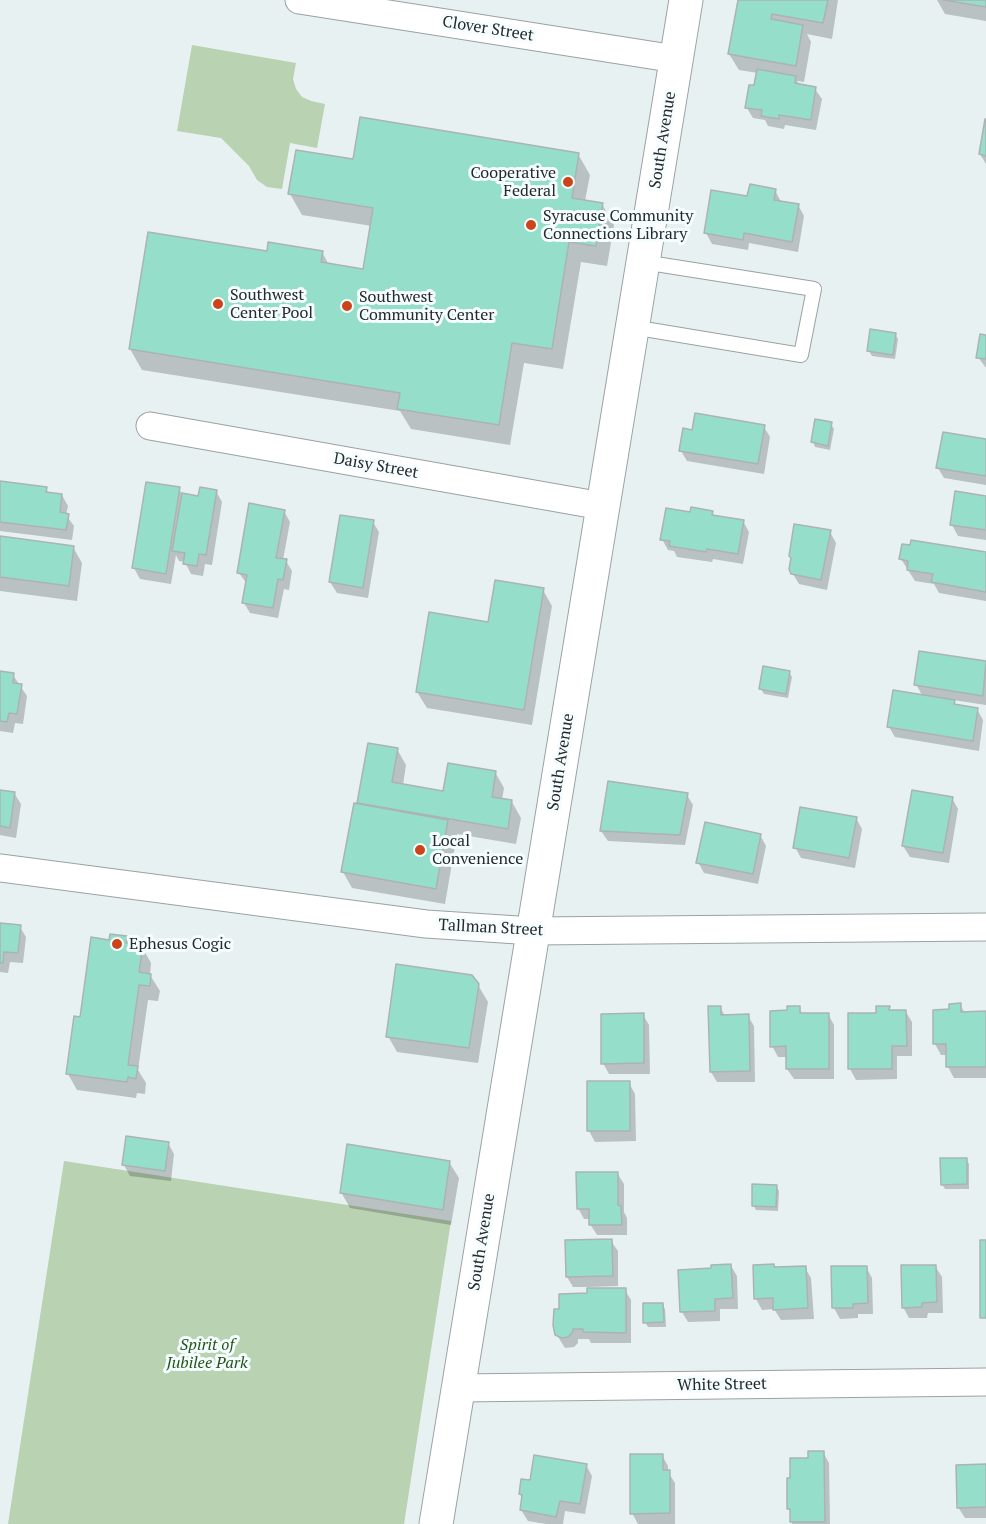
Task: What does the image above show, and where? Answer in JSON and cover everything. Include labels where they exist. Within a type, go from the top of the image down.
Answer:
[{"type":"main road","name":"South Avenue","points":[[436,1524],[686,0]]},
{"type":"street","name":"Clover Street","points":[[299,0],[676,59]]},
{"type":"street","name":"Daisy Street","points":[[150,426],[602,506]]},
{"type":"street","name":"Tallman Street","points":[[0,868],[426,924],[533,931],[986,927]]},
{"type":"street","name":"White Street","points":[[459,1388],[986,1382]]},
{"type":"lane","points":[[633,327],[801,355],[814,289],[643,262]]},
{"type":"green space","points":[[192,45],[296,63],[293,79],[296,89],[302,97],[325,104],[317,148],[290,143],[282,189],[267,187],[257,180],[249,166],[221,138],[177,131]]},
{"type":"green space","name":"Spirit of Jubilee Park","points":[[64,1161],[451,1221],[404,1524],[8,1524]]},
{"type":"building","points":[[738,0],[828,0],[823,23],[772,14],[771,19],[803,25],[796,66],[728,54]]},
{"type":"building","points":[[943,0],[986,0],[986,7]]},
{"type":"building","points":[[757,69],[796,76],[795,83],[816,87],[811,120],[779,115],[779,119],[761,116],[762,110],[745,108],[749,85],[754,85]]},
{"type":"building","name":"Southwest Community Center","points":[[360,117],[579,153],[572,198],[603,203],[596,246],[569,242],[552,349],[512,343],[499,425],[397,409],[400,393],[129,349],[148,232],[267,251],[268,242],[323,251],[321,262],[363,269],[373,208],[288,194],[296,150],[353,159]]},
{"type":"building","points":[[986,119],[986,156],[979,154]]},
{"type":"building","points":[[750,184],[776,189],[774,200],[799,204],[792,242],[744,233],[743,240],[704,233],[711,190],[747,196]]},
{"type":"building","points":[[870,329],[896,333],[893,355],[867,351]]},
{"type":"building","points":[[980,334],[986,335],[986,359],[976,358]]},
{"type":"building","points":[[695,413],[765,425],[758,464],[679,451],[683,428],[692,430]]},
{"type":"building","points":[[815,419],[832,422],[828,446],[811,442]]},
{"type":"building","points":[[943,432],[986,439],[986,476],[936,468]]},
{"type":"building","points":[[0,481],[47,487],[46,492],[62,494],[60,512],[69,514],[66,530],[0,522]]},
{"type":"building","points":[[146,482],[180,487],[166,574],[132,568]]},
{"type":"building","points":[[200,487],[217,490],[206,555],[199,554],[197,566],[183,564],[185,553],[172,551],[182,493],[198,496]]},
{"type":"building","points":[[955,491],[986,496],[986,530],[950,525]]},
{"type":"building","points":[[249,503],[285,510],[276,558],[287,559],[283,580],[278,579],[273,608],[242,603],[247,575],[237,573]]},
{"type":"building","points":[[691,507],[713,511],[712,515],[744,520],[738,554],[669,546],[670,541],[660,540],[666,508],[690,512]]},
{"type":"building","points":[[340,515],[374,520],[363,588],[329,582]]},
{"type":"building","points":[[794,524],[831,530],[821,580],[791,574],[789,556]]},
{"type":"building","points":[[0,536],[74,546],[69,586],[0,577]]},
{"type":"building","points":[[911,540],[986,552],[986,592],[931,582],[933,574],[907,570],[908,561],[899,559],[902,544],[910,545]]},
{"type":"building","points":[[495,580],[544,588],[524,710],[416,692],[429,612],[488,622]]},
{"type":"building","points":[[919,651],[986,661],[983,696],[914,685]]},
{"type":"building","points":[[763,666],[790,671],[786,694],[759,689]]},
{"type":"building","points":[[0,671],[14,673],[13,683],[22,684],[17,714],[9,713],[7,722],[0,721]]},
{"type":"building","points":[[893,690],[955,700],[954,704],[978,708],[973,741],[887,727]]},
{"type":"building","points":[[368,743],[398,748],[392,782],[443,791],[448,763],[496,771],[492,797],[512,800],[508,829],[357,803]]},
{"type":"building","points":[[608,781],[688,793],[680,835],[600,831]]},
{"type":"building","points":[[0,790],[15,792],[10,828],[0,826]]},
{"type":"building","points":[[912,790],[953,797],[943,853],[902,846]]},
{"type":"building","points":[[354,803],[448,820],[436,889],[341,872]]},
{"type":"building","points":[[800,807],[857,817],[849,858],[793,848]]},
{"type":"building","points":[[705,822],[761,834],[753,874],[696,863]]},
{"type":"building","points":[[0,923],[21,925],[18,953],[4,952],[3,963],[0,963]]},
{"type":"building","points":[[110,934],[127,936],[126,943],[143,945],[139,972],[151,974],[150,986],[139,985],[128,1065],[138,1066],[136,1079],[128,1077],[127,1082],[66,1074],[74,1016],[80,1017],[91,937],[109,940]]},
{"type":"building","points":[[396,964],[472,975],[479,984],[469,1048],[386,1037]]},
{"type":"building","points":[[961,1003],[961,1012],[986,1011],[986,1067],[946,1067],[946,1044],[933,1044],[933,1010],[949,1009],[949,1004]]},
{"type":"building","points":[[708,1006],[721,1006],[721,1015],[749,1014],[750,1071],[710,1072]]},
{"type":"building","points":[[787,1006],[800,1006],[800,1013],[829,1013],[829,1069],[786,1069],[786,1046],[770,1047],[770,1011],[787,1010]]},
{"type":"building","points":[[876,1006],[890,1006],[889,1010],[906,1010],[907,1046],[892,1046],[892,1069],[848,1069],[848,1013],[876,1013]]},
{"type":"building","points":[[644,1013],[644,1063],[601,1064],[601,1014]]},
{"type":"building","points":[[587,1081],[630,1081],[630,1131],[587,1131]]},
{"type":"building","points":[[126,1136],[169,1142],[165,1171],[122,1165]]},
{"type":"building","points":[[347,1144],[450,1161],[443,1210],[340,1193]]},
{"type":"building","points":[[940,1158],[967,1158],[967,1184],[941,1185]]},
{"type":"building","points":[[576,1172],[618,1172],[618,1205],[621,1206],[622,1225],[589,1225],[589,1209],[577,1209]]},
{"type":"building","points":[[752,1184],[777,1185],[776,1207],[752,1206]]},
{"type":"building","points":[[612,1239],[613,1276],[566,1277],[565,1240]]},
{"type":"building","points":[[980,1240],[986,1240],[986,1318],[980,1318]]},
{"type":"building","points":[[731,1264],[733,1298],[715,1299],[715,1311],[680,1312],[678,1270]]},
{"type":"building","points":[[774,1264],[774,1267],[806,1266],[808,1308],[773,1310],[773,1298],[754,1299],[753,1265]]},
{"type":"building","points":[[901,1265],[936,1265],[937,1302],[922,1303],[922,1307],[902,1308]]},
{"type":"building","points":[[831,1266],[867,1266],[868,1303],[853,1304],[853,1308],[832,1308]]},
{"type":"building","points":[[587,1288],[626,1288],[626,1333],[583,1332],[583,1329],[573,1329],[568,1337],[562,1338],[555,1335],[554,1309],[559,1309],[559,1294],[587,1293]]},
{"type":"building","points":[[643,1303],[663,1303],[664,1322],[643,1323]]},
{"type":"building","points":[[808,1451],[824,1451],[825,1522],[790,1522],[790,1509],[787,1509],[787,1478],[790,1478],[790,1458],[808,1458]]},
{"type":"building","points":[[630,1454],[663,1454],[663,1470],[670,1470],[670,1513],[630,1514]]},
{"type":"building","points":[[534,1455],[587,1464],[580,1504],[560,1501],[556,1517],[520,1510],[521,1479],[530,1480]]},
{"type":"building","points":[[986,1464],[986,1507],[957,1508],[956,1465]]},
{"type":"place","name":"Cooperative Federal","points":[[568,182]]},
{"type":"place","name":"Syracuse Community Connections Library","points":[[531,225]]},
{"type":"place","name":"Southwest Center Pool","points":[[218,304]]},
{"type":"place","name":"Southwest Community Center","points":[[347,306]]},
{"type":"place","name":"Local Convenience","points":[[420,850]]},
{"type":"place","name":"Ephesus Cogic","points":[[117,944]]}]
